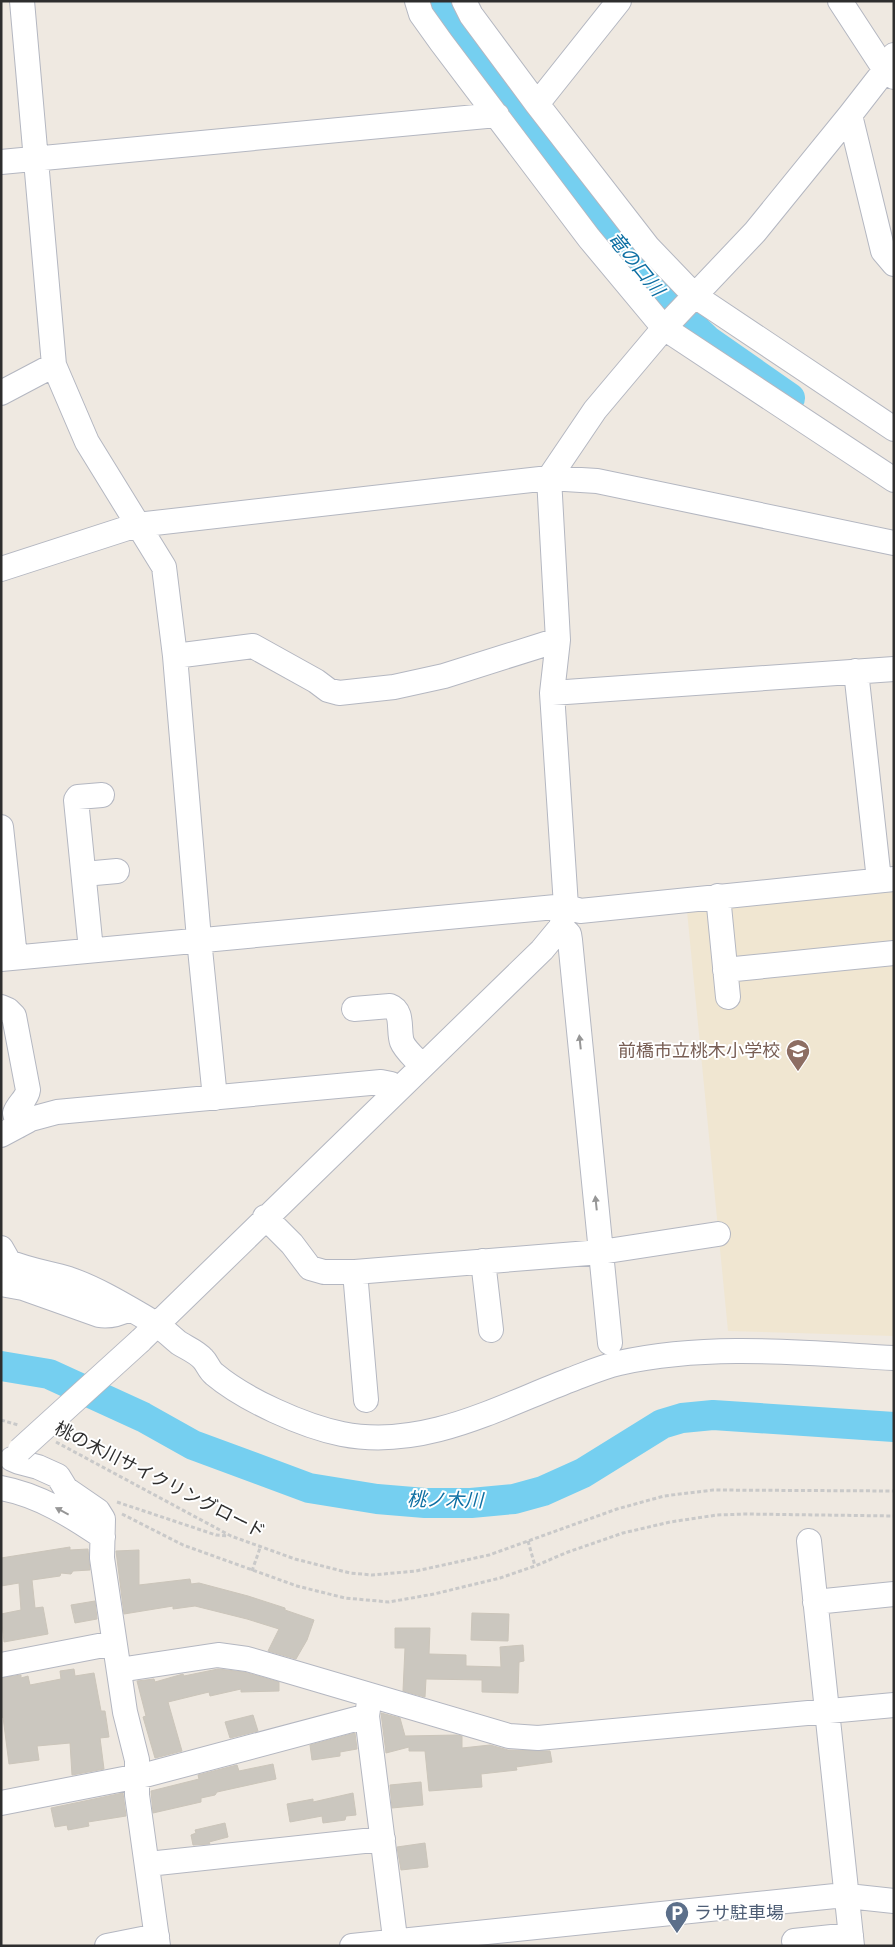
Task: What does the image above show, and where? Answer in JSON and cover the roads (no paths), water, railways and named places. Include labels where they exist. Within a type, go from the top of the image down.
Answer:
[{"type":"street","points":[[22,1],[54,365],[87,442],[164,567],[175,656],[199,939],[215,1098]]},
{"type":"street","points":[[417,1],[421,14],[441,42],[588,238],[664,328],[894,480]]},
{"type":"street","points":[[464,1],[471,15],[537,104],[648,247],[695,296],[894,429]]},
{"type":"street","points":[[537,104],[619,1]]},
{"type":"street","points":[[610,1343],[570,940],[563,916],[552,692],[558,640],[549,478],[595,410],[664,328],[755,232],[891,67],[840,1]]},
{"type":"street","points":[[1,162],[497,115]]},
{"type":"street","points":[[850,115],[883,251],[894,264]]},
{"type":"street","points":[[1,393],[54,365]]},
{"type":"street","points":[[1,569],[137,525],[549,478],[597,481],[894,543]]},
{"type":"street","points":[[175,656],[253,646],[338,694],[394,687],[444,676],[558,640]]},
{"type":"street","points":[[552,692],[894,669]]},
{"type":"street","points":[[1,827],[8,958],[199,939],[563,916],[580,911],[886,879],[856,671]]},
{"type":"street","points":[[91,950],[76,800],[78,797],[102,795]]},
{"type":"street","points":[[84,874],[117,870]]},
{"type":"street","points":[[718,896],[728,998]]},
{"type":"street","points":[[107,1946],[158,1941],[137,1795],[137,1760],[125,1712],[102,1558],[104,1528],[101,1515],[66,1489],[58,1476],[11,1458],[140,1341],[265,1217],[542,950],[563,916]]},
{"type":"street","points":[[725,970],[894,953]]},
{"type":"street","points":[[354,1009],[386,1006],[394,1008],[398,1014],[402,1043],[422,1066]]},
{"type":"street","points":[[1,1007],[8,1010],[14,1016],[28,1090],[28,1095],[21,1102],[15,1113],[10,1130]]},
{"type":"street","points":[[10,1130],[39,1117],[57,1112],[381,1082],[391,1084],[398,1089]]},
{"type":"street","points":[[265,1217],[292,1244],[310,1268],[324,1272],[355,1272],[601,1252],[718,1234]]},
{"type":"street","points":[[8,1256],[94,1290],[156,1324],[203,1359],[214,1374],[254,1400],[288,1416],[341,1434],[381,1438],[424,1434],[465,1422],[594,1371],[633,1360],[737,1350],[894,1358]]},
{"type":"street","points":[[483,1261],[491,1330]]},
{"type":"street","points":[[355,1272],[366,1400]]},
{"type":"street","points":[[1,1284],[23,1288],[98,1315],[117,1315],[129,1309]]},
{"type":"street","points":[[1,1488],[21,1493],[54,1507],[103,1537]]},
{"type":"street","points":[[794,1941],[851,1941],[809,1541]]},
{"type":"street","points":[[815,1602],[894,1594]]},
{"type":"street","points":[[1,1665],[114,1643]]},
{"type":"street","points":[[119,1670],[204,1656],[225,1655],[247,1659],[369,1706],[509,1736],[538,1738],[894,1705]]},
{"type":"street","points":[[1,1803],[137,1776],[369,1706]]},
{"type":"street","points":[[369,1706],[396,1944]]},
{"type":"street","points":[[148,1864],[383,1839]]},
{"type":"street","points":[[352,1946],[396,1944],[846,1896],[894,1901]]},
{"type":"waterway","name":"竜の口川","points":[[436,1],[452,36],[484,72],[599,222],[668,303],[707,340],[790,398]]},
{"type":"waterway","name":"桃ノ木川","points":[[1,1366],[49,1374],[143,1417],[193,1445],[309,1488],[377,1499],[425,1503],[471,1503],[514,1499],[543,1491],[583,1473],[662,1424],[682,1418],[713,1415],[894,1427]]},
{"type":"place","name":"前橋市立桃木小学校","points":[[798,1072]]},
{"type":"place","name":"ラサ駐車場","points":[[677,1934]]}]
